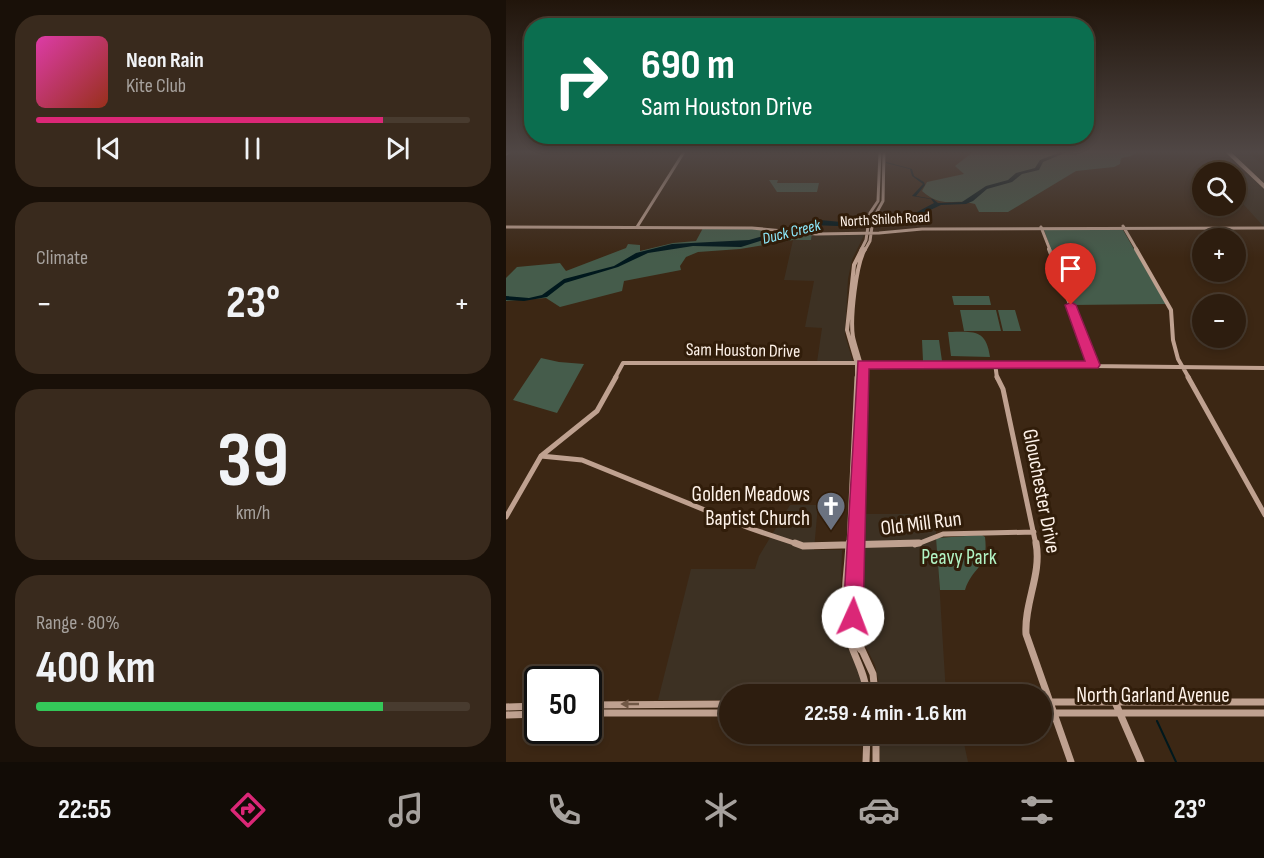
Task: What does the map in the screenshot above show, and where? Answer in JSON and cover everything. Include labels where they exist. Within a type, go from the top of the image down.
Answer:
[{"type":"main road","points":[[637,226],[661,188]]},
{"type":"main road","points":[[865,684],[863,669],[847,638],[856,546],[859,364],[852,344],[851,324],[855,275],[870,231],[870,213],[877,204],[880,188]]},
{"type":"main road","name":"North Shiloh Road","points":[[506,226],[701,226],[779,228],[798,231],[1042,227],[1265,227]]},
{"type":"main road","points":[[1042,227],[1093,365]]},
{"type":"main road","points":[[1124,228],[1171,310],[1173,340],[1182,368],[1265,515]]},
{"type":"main road","name":"Sam Houston Drive","points":[[541,456],[598,411],[623,363],[1265,368]]},
{"type":"main road","points":[[859,364],[848,547],[849,602],[854,624],[873,674],[874,684]]},
{"type":"main road","name":"Glouchester Drive","points":[[995,365],[997,380],[1003,389],[1038,554],[1037,573],[1029,595],[1025,624],[1041,684]]},
{"type":"main road","points":[[506,517],[541,456]]},
{"type":"main road","name":"Old Mill Run","points":[[541,456],[582,460],[774,537],[803,546],[916,545],[943,534],[1034,532]]},
{"type":"main road","points":[[847,638],[853,639],[863,651]]},
{"type":"main road","name":"North Garland Avenue","points":[[1052,702],[1265,702]]},
{"type":"main road","points":[[1115,702],[1141,762]]},
{"type":"main road","points":[[602,705],[719,704]]},
{"type":"main road","points":[[506,706],[524,706]]},
{"type":"main road","name":"Glouchester Drive","points":[[1052,710],[1071,762]]},
{"type":"main road","points":[[602,713],[719,713]]},
{"type":"main road","name":"North Garland Avenue","points":[[1054,713],[1121,715],[1265,713]]},
{"type":"main road","points":[[506,715],[524,714]]},
{"type":"main road","points":[[866,762],[867,744]]},
{"type":"main road","points":[[876,744],[876,762]]},
{"type":"shaded area","points":[[1246,188],[1264,188],[1264,227],[1246,207]]},
{"type":"shaded area","points":[[812,234],[864,235],[852,260],[848,279],[845,335],[853,362],[817,362],[822,328],[805,327],[814,281],[784,280],[793,240],[811,240]]},
{"type":"shaded area","points":[[790,505],[818,505],[814,550],[842,550],[840,617],[847,644],[861,671],[862,684],[719,684],[719,700],[658,700],[691,569],[755,569],[759,556]]},
{"type":"shaded area","points":[[863,514],[935,514],[945,684],[879,684],[875,665],[858,631],[856,617]]},
{"type":"shaded area","points":[[880,744],[964,744],[968,762],[880,762]]},
{"type":"green space","points":[[774,188],[818,188],[817,192],[777,192]]},
{"type":"green space","points":[[924,188],[1049,188],[1008,212],[979,212],[975,204],[942,202],[922,191]]},
{"type":"green space","points":[[703,228],[763,228],[812,234],[811,240],[793,240],[740,249],[698,252],[686,257],[680,266],[681,270],[624,281],[622,291],[560,307],[546,298],[506,301],[506,278],[517,267],[560,263],[566,271],[626,248],[628,244],[640,245],[640,251],[673,243],[696,241]]},
{"type":"green space","points":[[1044,230],[1123,230],[1166,304],[1071,305]]},
{"type":"green space","points":[[952,296],[989,296],[991,305],[954,305]]},
{"type":"green space","points":[[960,310],[996,310],[1001,331],[964,331]]},
{"type":"green space","points":[[998,310],[1015,310],[1021,331],[1003,331]]},
{"type":"green space","points":[[948,332],[971,332],[982,336],[990,357],[951,356]]},
{"type":"green space","points":[[922,340],[939,340],[942,361],[923,361]]},
{"type":"green space","points":[[541,358],[584,364],[557,413],[513,400]]},
{"type":"green space","name":"Peavy Park","points":[[982,535],[985,537],[985,555],[965,590],[940,590],[936,538]]},
{"type":"water","name":"Duck Creek","points":[[920,188],[923,188],[916,196],[933,199],[938,203],[962,202],[984,188],[992,188],[966,204],[941,205],[889,224],[864,227],[811,225],[741,247],[693,246],[648,253],[618,267],[565,283],[547,297],[524,301],[506,300],[506,296],[529,298],[542,295],[564,279],[614,266],[636,253],[672,244],[749,240],[820,220],[852,223],[877,222],[917,212],[934,203],[931,199],[912,196]]},
{"type":"waterway","points":[[1157,721],[1176,762]]},
{"type":"place","name":"Golden Meadows Baptist Church","points":[[831,532]]},
{"type":"route","points":[[853,617],[863,391],[862,364],[866,366],[1093,365],[1071,305]]}]
